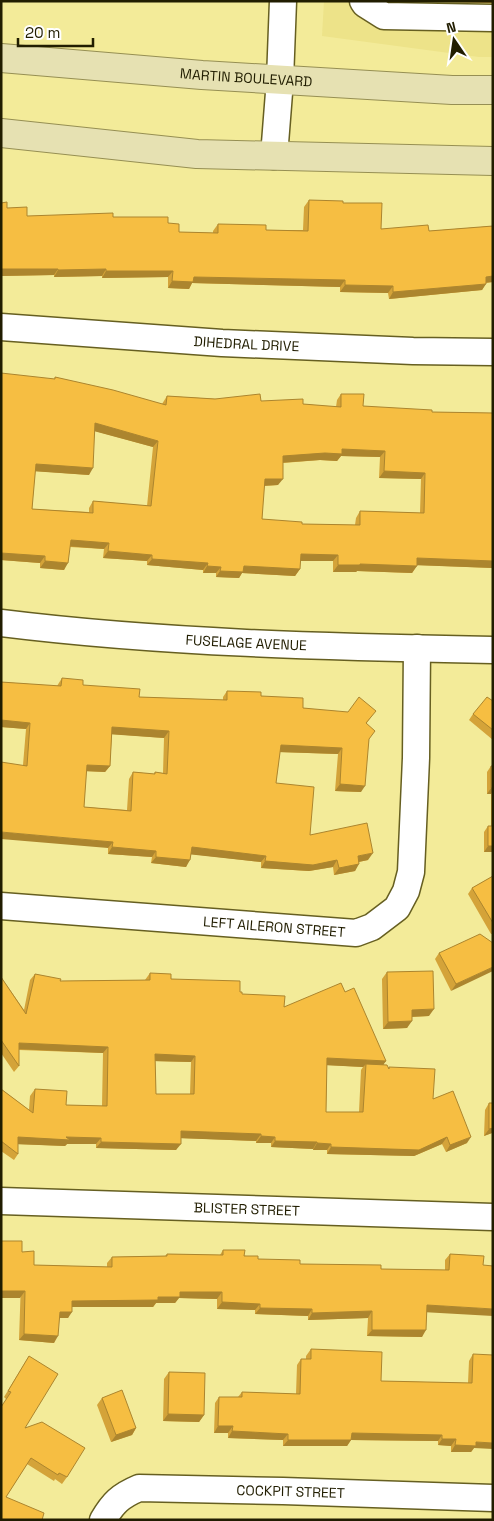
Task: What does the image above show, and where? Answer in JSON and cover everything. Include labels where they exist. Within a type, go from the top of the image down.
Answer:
[{"type":"main road","name":"MARTIN BOULEVARD","points":[[1,58],[280,80],[452,90],[493,90]]},
{"type":"main road","points":[[1,133],[197,154],[493,161]]},
{"type":"street","points":[[274,156],[280,80],[283,1]]},
{"type":"street","points":[[363,1],[364,4],[384,16],[493,18]]},
{"type":"street","name":"DIHEDRAL DRIVE","points":[[1,327],[222,344],[493,352]]},
{"type":"street","name":"FUSELAGE AVENUE","points":[[1,623],[52,629],[228,641],[493,650]]},
{"type":"street","name":"LEFT AILERON STREET","points":[[1,906],[356,933],[372,927],[397,908],[406,891],[411,872],[416,758],[417,648]]},
{"type":"street","name":"BLISTER STREET","points":[[1,1201],[493,1218]]},
{"type":"street","name":"COCKPIT STREET","points":[[103,1520],[112,1505],[120,1498],[139,1488],[493,1498]]},
{"type":"shaded area","points":[[324,1],[493,1],[493,57],[479,57],[322,36]]},
{"type":"building","points":[[309,200],[343,201],[343,203],[382,203],[381,229],[428,225],[429,231],[493,226],[493,276],[486,277],[486,284],[393,292],[393,286],[345,285],[345,280],[194,277],[193,282],[172,281],[173,271],[1,269],[1,203],[7,202],[7,208],[27,207],[27,216],[113,213],[113,217],[168,217],[168,223],[179,224],[179,232],[218,233],[218,224],[266,225],[266,230],[308,231]]},
{"type":"building","points":[[1,373],[55,379],[55,377],[113,390],[166,405],[167,396],[215,399],[260,394],[261,401],[303,399],[303,404],[341,407],[341,394],[364,394],[363,406],[432,410],[432,412],[493,413],[493,561],[417,558],[417,566],[338,565],[338,555],[301,554],[300,569],[244,566],[243,572],[220,571],[221,567],[207,566],[208,563],[152,559],[152,555],[108,551],[109,543],[71,540],[68,563],[45,561],[45,556],[1,553]],"holes":[[[95,423],[158,441],[151,506],[93,501],[93,513],[32,509],[36,464],[93,468]],[[342,449],[385,451],[384,471],[425,473],[424,513],[360,511],[360,525],[302,524],[302,522],[262,519],[265,479],[283,479],[283,456],[325,453],[342,454]]]},
{"type":"building","points":[[62,678],[83,680],[83,685],[140,689],[139,697],[227,700],[227,691],[261,692],[261,696],[303,698],[303,708],[348,712],[359,697],[376,711],[366,723],[375,731],[369,739],[365,786],[340,784],[342,748],[281,745],[276,783],[314,787],[310,835],[367,823],[373,853],[358,856],[359,864],[339,868],[337,860],[313,865],[265,861],[266,856],[192,847],[190,860],[156,857],[156,851],[112,847],[113,842],[1,832],[1,762],[27,766],[30,723],[1,720],[1,682],[61,686]],"holes":[[[112,727],[169,731],[167,774],[133,772],[131,811],[84,807],[87,765],[110,766]]]},
{"type":"building","points":[[487,697],[493,701],[493,730],[473,714]]},
{"type":"building","points":[[491,766],[493,766],[493,788],[491,788]]},
{"type":"building","points":[[488,826],[493,826],[493,846],[488,846]]},
{"type":"building","points":[[493,876],[493,923],[472,888]]},
{"type":"building","points":[[480,934],[493,943],[493,967],[456,984],[439,953]]},
{"type":"building","points":[[433,971],[434,1009],[412,1010],[412,1021],[388,1022],[387,972]]},
{"type":"building","points":[[150,973],[171,974],[171,979],[240,981],[240,992],[242,994],[285,996],[284,1007],[341,983],[345,992],[354,988],[386,1061],[327,1058],[326,1112],[363,1112],[366,1064],[387,1065],[389,1069],[389,1067],[435,1069],[433,1099],[453,1091],[471,1137],[450,1145],[447,1137],[419,1150],[331,1147],[331,1144],[317,1142],[275,1141],[275,1137],[261,1136],[261,1134],[181,1131],[181,1144],[101,1142],[101,1138],[66,1137],[70,1140],[18,1137],[18,1154],[1,1141],[1,1089],[33,1113],[35,1089],[67,1091],[66,1105],[107,1106],[108,1047],[19,1043],[19,1066],[1,1040],[1,977],[26,1014],[35,974],[61,979],[60,981],[150,980]],"holes":[[[155,1054],[195,1056],[194,1094],[156,1094]]]},
{"type":"building","points":[[489,1103],[493,1103],[493,1128],[489,1129]]},
{"type":"building","points":[[1,1241],[22,1241],[22,1252],[34,1251],[34,1265],[112,1267],[112,1257],[167,1256],[167,1254],[223,1255],[223,1250],[245,1250],[244,1256],[258,1256],[258,1259],[300,1260],[300,1264],[381,1265],[381,1269],[449,1270],[450,1254],[484,1256],[483,1265],[493,1266],[493,1309],[427,1305],[426,1330],[372,1330],[372,1311],[312,1313],[312,1309],[260,1308],[260,1304],[222,1302],[222,1292],[180,1292],[180,1297],[158,1297],[158,1300],[72,1301],[72,1312],[60,1312],[58,1336],[24,1334],[25,1291],[1,1291]]},
{"type":"building","points":[[311,1349],[382,1352],[381,1381],[472,1383],[473,1354],[493,1355],[493,1443],[476,1442],[476,1446],[455,1445],[456,1439],[442,1439],[442,1435],[352,1433],[351,1440],[288,1440],[288,1434],[232,1431],[233,1426],[218,1426],[219,1397],[242,1397],[242,1392],[300,1394],[301,1359],[311,1359]]},
{"type":"building","points":[[29,1356],[58,1374],[25,1428],[42,1422],[85,1448],[67,1477],[59,1473],[58,1475],[31,1458],[6,1497],[44,1513],[42,1520],[1,1520],[1,1407],[11,1392],[8,1391]]},
{"type":"building","points":[[169,1372],[205,1373],[204,1415],[168,1414]]},
{"type":"building","points":[[122,1390],[136,1428],[116,1435],[102,1398]]}]
